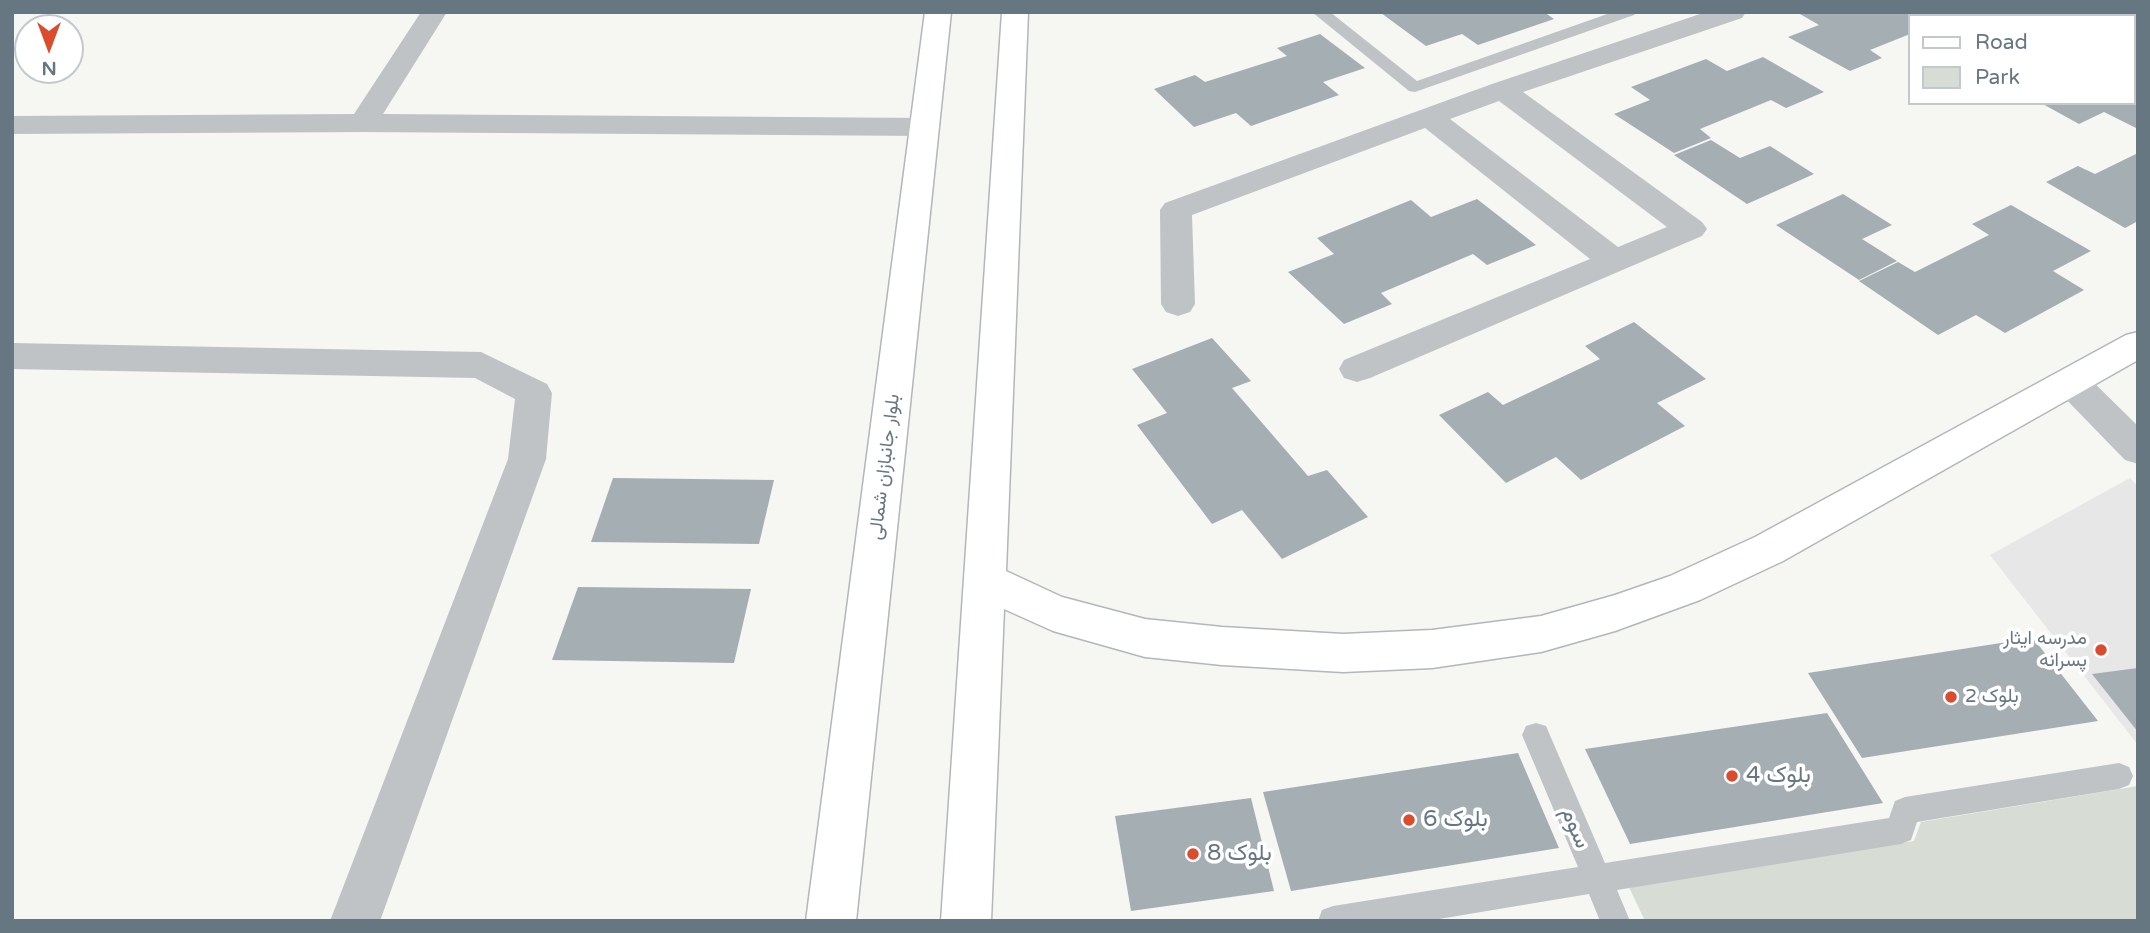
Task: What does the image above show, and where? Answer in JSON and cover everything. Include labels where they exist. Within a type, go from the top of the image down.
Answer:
[{"type":"main road","name":"بلوار جانبازان شمالی","points":[[831,921],[938,12]]},
{"type":"main road","points":[[966,921],[1015,12]]},
{"type":"main road","points":[[983,580],[1053,613],[1145,638],[1222,646],[1343,653],[1432,649],[1541,634],[1615,613],[1685,587],[1769,549],[2138,344]]},
{"type":"street","points":[[363,123],[433,12]]},
{"type":"street","points":[[1178,304],[1176,210],[1502,90],[1733,12]]},
{"type":"street","points":[[1357,369],[1691,229],[1502,90]]},
{"type":"street","points":[[1429,117],[1614,261]]},
{"type":"street","points":[[12,125],[363,123],[925,127]]},
{"type":"street","points":[[12,356],[481,365],[534,393],[527,458],[355,921]]},
{"type":"street","points":[[2071,382],[2138,450]]},
{"type":"lane","points":[[1320,12],[1415,87],[1629,12]]},
{"type":"lane","name":"سوم","points":[[1536,734],[1615,921]]},
{"type":"lane","points":[[1333,921],[1901,830],[1905,810],[2119,776]]},
{"type":"shaded area","name":"مدرسه ایثار پسرانه","points":[[2130,478],[2138,486],[2138,745],[1990,555]]},
{"type":"green space","points":[[2138,786],[2138,921],[1645,921],[1627,883],[1914,841],[1921,822]]},
{"type":"building","points":[[1544,12],[1554,19],[1478,45],[1462,34],[1426,46],[1381,13]]},
{"type":"building","points":[[1966,12],[1970,14],[1909,14],[1909,34],[1870,50],[1882,58],[1850,71],[1788,37],[1819,25],[1800,14]]},
{"type":"building","points":[[1320,34],[1365,68],[1323,82],[1339,95],[1251,126],[1236,113],[1194,127],[1154,89],[1195,75],[1205,82],[1287,56],[1277,48]]},
{"type":"building","points":[[1763,57],[1824,92],[1786,108],[1771,100],[1700,129],[1711,138],[1674,153],[1614,114],[1650,100],[1631,87],[1706,59],[1727,71]]},
{"type":"building","points":[[2136,99],[2138,100],[2138,129],[2104,112],[2079,124],[2045,105],[2136,105]]},
{"type":"building","points":[[1711,140],[1740,158],[1770,146],[1814,174],[1747,204],[1674,155]]},
{"type":"building","points":[[2138,153],[2138,221],[2125,228],[2046,182],[2078,166],[2095,174]]},
{"type":"building","points":[[1843,194],[1892,225],[1862,239],[1897,261],[1859,280],[1776,225]]},
{"type":"building","points":[[1477,199],[1536,245],[1487,265],[1473,254],[1381,293],[1392,304],[1344,324],[1288,272],[1334,254],[1317,238],[1411,200],[1431,217]]},
{"type":"building","points":[[2011,205],[2091,251],[2053,271],[2084,290],[2005,333],[1976,315],[1938,335],[1859,281],[1898,262],[1915,272],[1989,235],[1972,224]]},
{"type":"building","points":[[1634,322],[1706,379],[1657,403],[1685,426],[1581,480],[1556,457],[1506,483],[1439,415],[1488,392],[1503,405],[1600,359],[1585,346]]},
{"type":"building","points":[[1212,338],[1251,381],[1232,388],[1308,476],[1327,470],[1368,517],[1282,559],[1242,510],[1212,524],[1137,425],[1167,413],[1132,369]]},
{"type":"building","points":[[613,478],[774,480],[759,544],[591,542]]},
{"type":"building","points":[[578,587],[751,589],[734,663],[552,660]]},
{"type":"building","name":"بلوک 2","points":[[2033,638],[2098,721],[1862,758],[1808,673]]},
{"type":"building","points":[[2138,668],[2138,732],[2092,674]]},
{"type":"building","name":"بلوک 4","points":[[1827,713],[1883,803],[1630,844],[1585,749]]},
{"type":"building","name":"بلوک 6","points":[[1518,753],[1559,848],[1291,891],[1263,792]]},
{"type":"building","name":"بلوک 8","points":[[1251,798],[1274,891],[1131,911],[1115,816]]},
{"type":"place","name":"مدرسه ایثار پسرانه","points":[[2101,650]]},
{"type":"place","name":"بلوک 2","points":[[1951,697]]},
{"type":"place","name":"بلوک 4","points":[[1732,776]]},
{"type":"place","name":"بلوک 6","points":[[1409,820]]},
{"type":"place","name":"بلوک 8","points":[[1193,854]]}]
